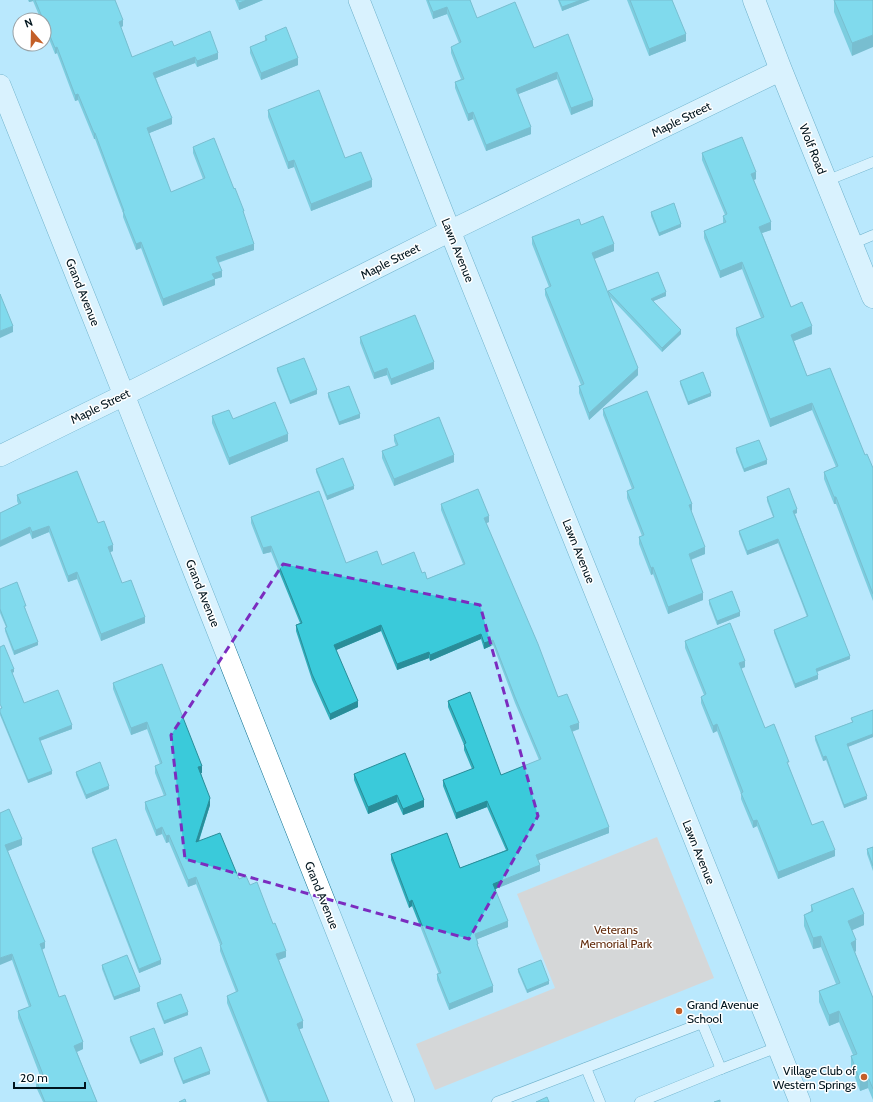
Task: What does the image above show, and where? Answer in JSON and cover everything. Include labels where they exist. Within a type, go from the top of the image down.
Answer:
[{"type":"main road","name":"Wolf Road","points":[[754,0],[873,297]]},
{"type":"street","name":"Lawn Avenue","points":[[359,0],[450,231],[800,1102]]},
{"type":"street","name":"Maple Street","points":[[0,456],[450,231],[781,70]]},
{"type":"street","name":"Grand Avenue","points":[[0,85],[404,1102]]},
{"type":"lane","points":[[826,181],[873,162]]},
{"type":"lane","points":[[852,244],[873,235]]},
{"type":"lane","points":[[497,1102],[702,1023],[721,1069]]},
{"type":"lane","points":[[640,1102],[778,1047]]},
{"type":"lane","points":[[586,1068],[600,1102]]},
{"type":"highlighted area","points":[[283,564],[480,605],[538,816],[469,939],[185,859],[171,735]]},
{"type":"green space","name":"Veterans Memorial Park","points":[[657,837],[714,978],[435,1090],[416,1044],[555,988],[517,894]]},
{"type":"building","points":[[35,0],[115,0],[123,20],[119,22],[132,57],[172,41],[174,46],[210,31],[218,53],[197,61],[195,57],[153,73],[172,118],[147,128],[171,192],[205,178],[193,147],[214,138],[244,211],[254,244],[216,257],[222,271],[212,274],[215,279],[163,299],[141,242],[136,244],[95,133],[78,94],[75,95],[57,47],[55,48],[52,41],[52,12],[40,12]]},
{"type":"building","points":[[237,0],[247,0],[239,3]]},
{"type":"building","points":[[428,0],[470,0],[477,18],[515,2],[534,48],[568,34],[593,100],[571,108],[557,72],[516,89],[531,127],[486,145],[473,112],[468,114],[455,82],[464,79],[451,47],[461,42],[447,7],[433,12]]},
{"type":"building","points":[[559,0],[581,0],[562,7]]},
{"type":"building","points":[[630,0],[672,0],[686,34],[649,49]]},
{"type":"building","points":[[834,0],[873,0],[873,35],[852,43]]},
{"type":"building","points":[[286,27],[298,58],[261,73],[250,47],[267,40],[265,36]]},
{"type":"building","points":[[319,90],[345,158],[361,152],[372,180],[311,204],[294,160],[288,162],[268,110]]},
{"type":"building","points":[[742,137],[756,172],[751,174],[771,222],[759,227],[791,307],[802,302],[812,326],[791,335],[807,376],[830,368],[865,455],[867,454],[873,468],[873,594],[836,497],[834,497],[824,472],[838,466],[812,403],[770,419],[736,328],[764,317],[742,262],[720,271],[704,231],[726,222],[723,216],[727,214],[702,153]]},
{"type":"building","points":[[674,203],[681,224],[659,233],[651,212]]},
{"type":"building","points":[[603,216],[614,244],[592,253],[638,368],[589,413],[579,386],[584,384],[545,289],[551,286],[532,237],[579,219],[581,225]]},
{"type":"building","points":[[658,272],[666,292],[651,299],[681,330],[662,348],[608,291]]},
{"type":"building","points":[[0,294],[13,326],[0,331]]},
{"type":"building","points":[[415,315],[434,362],[391,379],[387,368],[374,373],[360,337]]},
{"type":"building","points":[[304,358],[317,390],[290,401],[277,368]]},
{"type":"building","points":[[703,372],[711,393],[688,402],[680,381]]},
{"type":"building","points":[[349,386],[360,414],[339,422],[328,393]]},
{"type":"building","points":[[647,391],[692,504],[689,505],[705,547],[689,554],[703,593],[668,607],[653,567],[651,568],[639,537],[644,535],[627,491],[634,488],[603,409]]},
{"type":"building","points":[[275,402],[288,434],[229,458],[212,416],[229,410],[233,419]]},
{"type":"building","points":[[439,417],[454,455],[394,479],[382,451],[398,445],[394,435]]},
{"type":"building","points":[[759,440],[767,460],[744,469],[736,448]]},
{"type":"building","points":[[343,458],[354,486],[327,496],[316,469]]},
{"type":"building","points":[[77,471],[98,523],[104,521],[113,545],[108,547],[122,583],[131,580],[145,617],[101,634],[77,572],[68,576],[49,526],[32,532],[30,527],[0,541],[0,513],[21,503],[17,495]]},
{"type":"building","points":[[789,488],[797,509],[793,511],[850,656],[816,669],[818,675],[795,684],[774,630],[808,616],[778,539],[747,551],[739,531],[774,517],[767,497]]},
{"type":"building","points":[[478,489],[489,516],[484,518],[538,644],[558,697],[567,694],[579,723],[570,726],[609,827],[536,855],[540,865],[493,884],[508,921],[475,934],[477,944],[493,986],[449,1004],[437,974],[441,973],[412,900],[409,902],[391,854],[447,833],[460,868],[508,850],[487,801],[456,813],[443,780],[474,768],[464,744],[466,743],[448,701],[470,692],[501,775],[541,759],[493,640],[484,643],[481,634],[430,655],[429,652],[397,664],[381,625],[334,645],[358,701],[330,714],[312,674],[296,625],[302,623],[271,546],[263,548],[251,517],[319,491],[346,563],[377,551],[382,565],[414,552],[422,573],[425,572],[427,579],[465,564],[441,504]]},
{"type":"building","points":[[17,582],[26,606],[24,606],[38,642],[14,651],[5,628],[7,627],[0,609],[0,589]]},
{"type":"building","points":[[732,591],[740,612],[717,621],[709,600]]},
{"type":"building","points":[[730,623],[745,661],[739,663],[765,728],[774,724],[789,762],[787,762],[812,825],[823,821],[835,850],[778,872],[757,820],[753,821],[741,793],[743,792],[717,724],[713,726],[701,697],[706,694],[685,641]]},
{"type":"building","points":[[4,645],[14,669],[11,670],[24,703],[58,690],[72,725],[39,738],[52,771],[28,780],[0,712],[0,709],[2,708],[0,704],[0,647]]},
{"type":"building","points":[[162,664],[202,766],[198,767],[210,798],[196,842],[220,833],[239,879],[246,876],[250,885],[257,882],[273,924],[275,923],[286,951],[276,954],[303,1021],[297,1024],[329,1102],[269,1102],[227,996],[238,991],[220,945],[222,944],[196,877],[188,880],[169,835],[166,836],[162,827],[156,830],[145,802],[166,795],[155,766],[162,763],[147,722],[131,728],[113,683]]},
{"type":"building","points":[[873,710],[873,734],[847,744],[867,796],[844,805],[826,756],[823,757],[815,736],[853,722],[851,718]]},
{"type":"building","points":[[405,753],[424,800],[403,809],[397,795],[368,807],[354,774]]},
{"type":"building","points":[[100,762],[109,786],[86,795],[76,772]]},
{"type":"building","points":[[9,809],[22,839],[5,845],[45,942],[40,944],[59,997],[65,995],[83,1042],[74,1046],[97,1102],[45,1102],[36,1080],[44,1077],[18,1011],[31,1006],[12,954],[0,958],[0,813]]},
{"type":"building","points":[[116,839],[161,960],[139,969],[92,848]]},
{"type":"building","points":[[873,847],[873,866],[867,849]]},
{"type":"building","points":[[853,888],[864,914],[848,921],[856,940],[851,943],[873,998],[873,1089],[868,1077],[860,1081],[851,1056],[857,1054],[839,1011],[829,1015],[819,991],[840,983],[821,936],[813,938],[804,915],[813,911],[811,905]]},
{"type":"building","points":[[127,955],[140,987],[114,997],[102,965]]},
{"type":"building","points":[[541,960],[549,981],[527,990],[518,969]]},
{"type":"building","points":[[181,994],[188,1012],[164,1021],[157,1003]]},
{"type":"building","points":[[154,1028],[163,1052],[140,1061],[130,1037]]},
{"type":"building","points":[[201,1047],[210,1071],[183,1081],[174,1058]]},
{"type":"building","points":[[547,1097],[549,1102],[536,1102]]},
{"type":"building","points":[[185,1099],[186,1102],[179,1102]]},
{"type":"place","name":"Grand Avenue School","points":[[679,1011]]},
{"type":"place","name":"Village Club of Western Springs","points":[[864,1077]]}]
